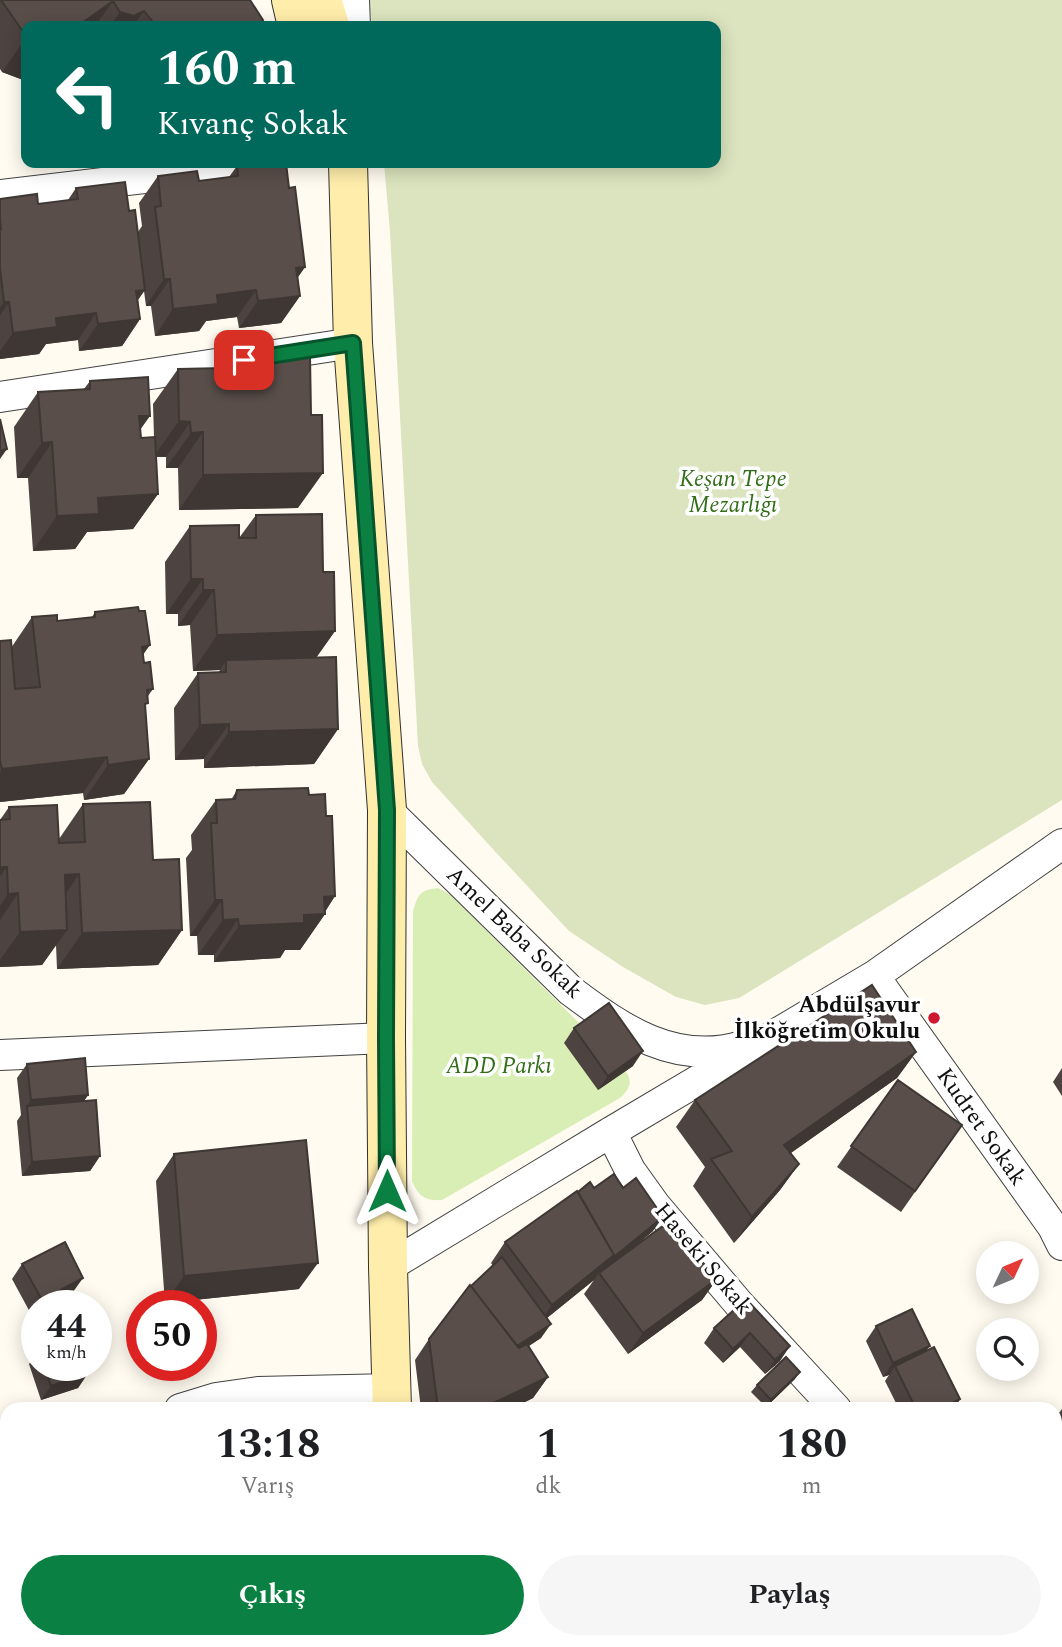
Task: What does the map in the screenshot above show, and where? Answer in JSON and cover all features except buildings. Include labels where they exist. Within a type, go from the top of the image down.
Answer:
[{"type":"main road","points":[[291,0],[296,21]]},
{"type":"main road","points":[[322,0],[328,21]]},
{"type":"main road","points":[[348,168],[353,343],[387,810],[386,1038],[392,1399]]},
{"type":"street","points":[[354,0],[355,21]]},
{"type":"street","points":[[0,195],[229,168]]},
{"type":"street","points":[[0,397],[353,343]]},
{"type":"street","name":"Amel Baba Sokak","points":[[387,810],[571,991],[645,1039],[699,1053],[724,1051],[773,1036]]},
{"type":"street","name":"Amel Baba Sokak","points":[[388,1267],[874,976],[1062,844]]},
{"type":"street","name":"Kudret Sokak","points":[[874,976],[1059,1230]]},
{"type":"street","points":[[0,1055],[386,1038]]},
{"type":"street","name":"Haseki Sokak","points":[[611,1132],[631,1170],[656,1205],[739,1304],[830,1402]]},
{"type":"street","points":[[203,1402],[258,1392],[392,1399]]},
{"type":"green space","name":"Keşan Tepe Mezarlığı","points":[[369,0],[1062,0],[1062,800],[739,998],[705,1005],[676,997],[623,967],[569,931],[432,782],[422,764],[418,746],[384,168],[721,168],[721,21],[371,21]]},
{"type":"green space","name":"ADD Parkı","points":[[438,888],[451,895],[620,1064],[630,1081],[628,1089],[620,1098],[442,1200],[423,1197],[412,1181],[413,911],[421,894]]},
{"type":"place","name":"Abdülşavur İlköğretim Okulu","points":[[934,1018]]},
{"type":"route","points":[[244,360],[353,343],[387,810],[387,1191]]}]
